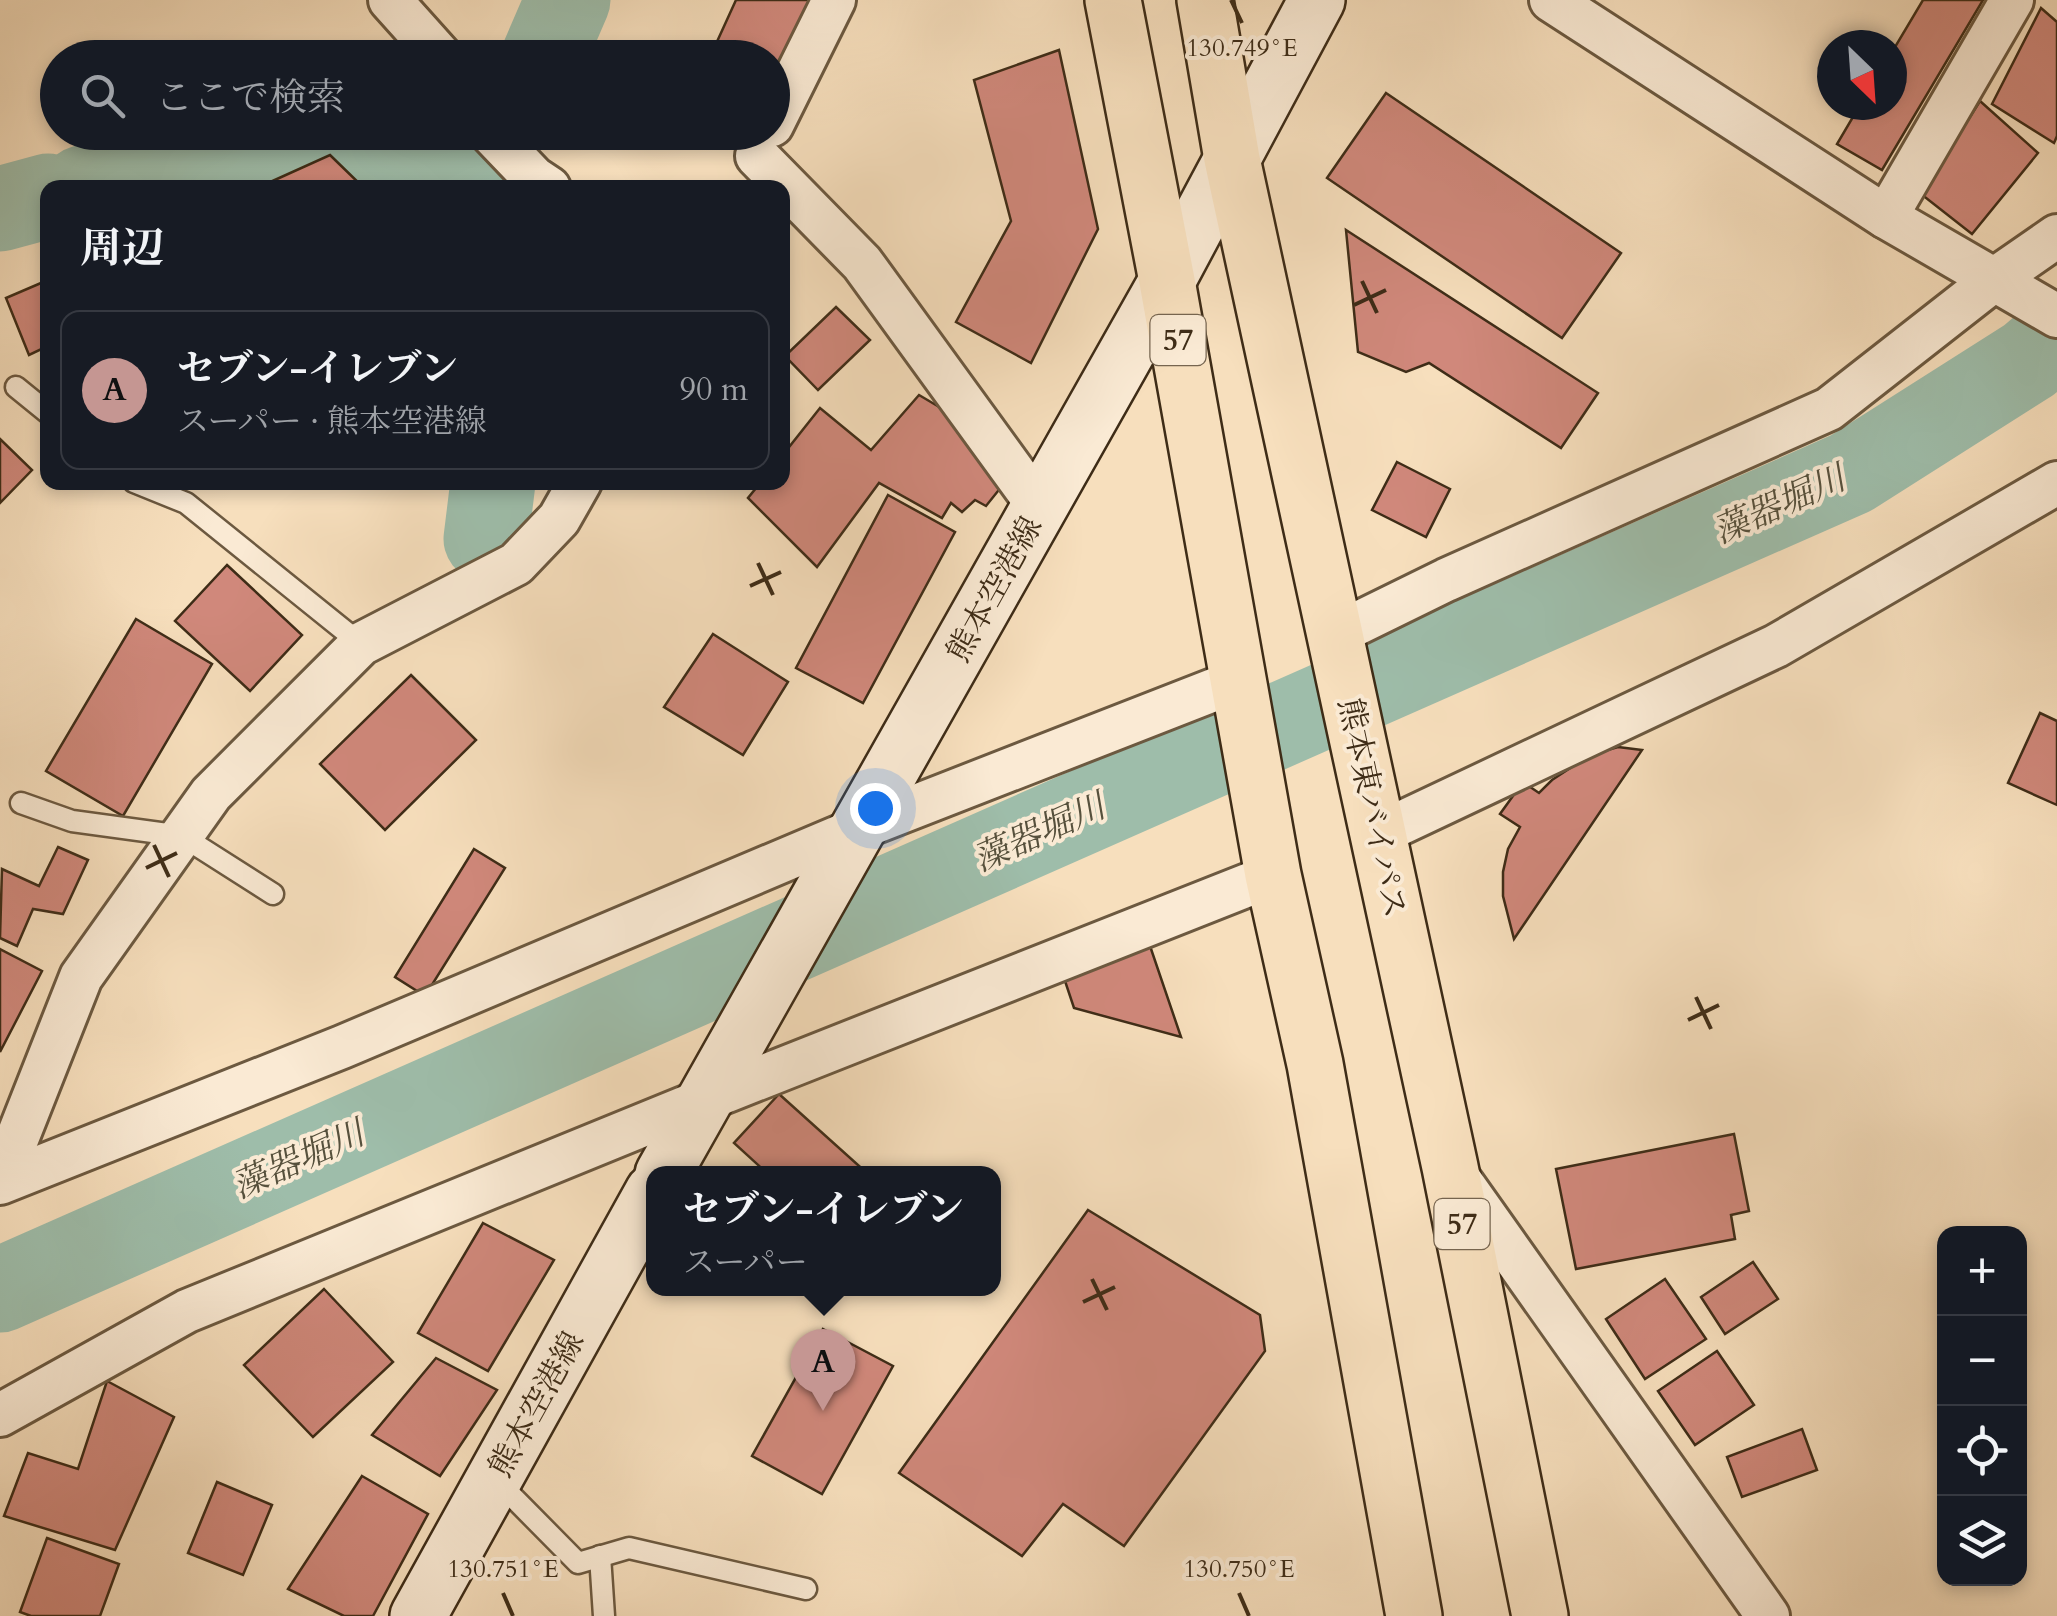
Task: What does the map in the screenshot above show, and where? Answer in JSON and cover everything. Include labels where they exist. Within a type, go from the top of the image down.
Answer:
[{"type":"highway","name":"57","points":[[1113,0],[1273,875],[1315,1064],[1414,1616]]},
{"type":"highway","name":"熊本東バイパス","points":[[1205,0],[1232,159],[1450,1168],[1540,1616]]},
{"type":"main road","name":"熊本空港線","points":[[668,1166],[1167,281],[1317,0]]},
{"type":"main road","name":"熊本空港線","points":[[418,1616],[646,1205]]},
{"type":"street","points":[[390,0],[426,40]]},
{"type":"street","points":[[790,89],[834,0]]},
{"type":"street","points":[[1551,0],[1886,217],[2025,297]]},
{"type":"street","points":[[1886,217],[2012,0]]},
{"type":"street","points":[[507,150],[539,180]]},
{"type":"street","points":[[760,150],[787,180]]},
{"type":"street","points":[[790,183],[862,263],[1040,508]]},
{"type":"street","points":[[1336,634],[1446,580],[1830,409],[2025,297],[2057,236]]},
{"type":"street","points":[[1378,834],[1776,646],[2057,483]]},
{"type":"street","points":[[0,1182],[82,976],[211,794],[360,644],[516,564],[559,520],[576,490]]},
{"type":"street","points":[[0,1182],[852,843],[1238,680]]},
{"type":"street","points":[[0,1415],[187,1310],[714,1084],[1273,875]]},
{"type":"street","points":[[1450,1168],[1768,1616]]},
{"type":"lane","points":[[16,388],[40,408]]},
{"type":"lane","points":[[154,490],[186,503],[360,644]]},
{"type":"lane","points":[[21,803],[72,821],[182,836],[273,894]]},
{"type":"lane","points":[[494,1479],[578,1563],[629,1548],[806,1589]]},
{"type":"lane","points":[[600,1556],[604,1616]]},
{"type":"building","points":[[736,0],[810,0],[790,42],[718,40]]},
{"type":"building","points":[[1923,0],[1983,0],[1882,170],[1837,144],[1851,120],[1907,120],[1905,30]]},
{"type":"building","points":[[2041,8],[2057,22],[2054,143],[1992,104]]},
{"type":"building","points":[[1059,50],[1098,229],[1031,363],[956,322],[1011,221],[974,80]]},
{"type":"building","points":[[1386,93],[1621,253],[1562,338],[1327,178]]},
{"type":"building","points":[[1980,101],[2038,153],[1972,234],[1921,194]]},
{"type":"building","points":[[330,155],[356,180],[275,180]]},
{"type":"building","points":[[1346,230],[1598,393],[1561,448],[1429,363],[1406,372],[1358,352]]},
{"type":"building","points":[[40,283],[40,350],[29,355],[6,298]]},
{"type":"building","points":[[836,307],[870,340],[818,390],[790,361],[790,351]]},
{"type":"building","points":[[919,395],[978,430],[1010,476],[986,506],[975,500],[962,512],[951,503],[942,518],[879,483],[817,567],[748,498],[754,490],[790,490],[790,446],[820,408],[871,450]]},
{"type":"building","points":[[0,439],[32,470],[0,503]]},
{"type":"building","points":[[1397,462],[1450,489],[1426,537],[1372,510]]},
{"type":"building","points":[[888,495],[955,532],[863,703],[796,668]]},
{"type":"building","points":[[227,565],[302,635],[250,691],[175,621]]},
{"type":"building","points":[[136,619],[212,664],[123,816],[46,771]]},
{"type":"building","points":[[713,634],[788,682],[743,755],[664,707]]},
{"type":"building","points":[[411,675],[476,740],[385,830],[320,764]]},
{"type":"building","points":[[2040,713],[2057,721],[2057,805],[2008,783]]},
{"type":"building","points":[[1618,747],[1642,750],[1514,939],[1503,896],[1503,872],[1508,849],[1520,827],[1500,814],[1523,782],[1539,793],[1590,755]]},
{"type":"building","points":[[58,847],[88,860],[63,914],[33,909],[17,946],[0,938],[2,869],[39,886]]},
{"type":"building","points":[[474,849],[505,868],[425,996],[395,977]]},
{"type":"building","points":[[1149,943],[1181,1037],[1074,1008],[1062,972]]},
{"type":"building","points":[[0,949],[42,971],[0,1052]]},
{"type":"building","points":[[779,1094],[859,1166],[759,1166],[734,1143]]},
{"type":"building","points":[[1734,1134],[1749,1211],[1731,1215],[1735,1239],[1576,1269],[1556,1169]]},
{"type":"building","points":[[1088,1210],[1260,1315],[1265,1351],[1124,1546],[1063,1504],[1022,1556],[899,1473]]},
{"type":"building","points":[[483,1223],[554,1260],[488,1371],[418,1333]]},
{"type":"building","points":[[1753,1262],[1778,1299],[1725,1334],[1701,1297]]},
{"type":"building","points":[[1665,1279],[1706,1339],[1645,1379],[1606,1319]]},
{"type":"building","points":[[324,1289],[393,1362],[313,1437],[244,1365]]},
{"type":"building","points":[[823,1329],[893,1366],[822,1494],[752,1456]]},
{"type":"building","points":[[1717,1351],[1754,1405],[1695,1445],[1658,1391]]},
{"type":"building","points":[[436,1358],[497,1390],[440,1476],[372,1435]]},
{"type":"building","points":[[107,1381],[174,1417],[115,1550],[4,1516],[28,1453],[78,1469]]},
{"type":"building","points":[[1802,1429],[1817,1470],[1742,1497],[1727,1457]]},
{"type":"building","points":[[362,1476],[428,1514],[373,1616],[344,1616],[288,1589]]},
{"type":"building","points":[[217,1482],[272,1505],[243,1575],[188,1553]]},
{"type":"building","points":[[47,1538],[119,1564],[100,1616],[31,1616],[20,1612]]},
{"type":"waterway","points":[[551,40],[568,0]]},
{"type":"waterway","points":[[111,180],[218,150]]},
{"type":"waterway","points":[[386,150],[405,152],[475,180]]},
{"type":"waterway","points":[[0,209],[40,198]]},
{"type":"waterway","name":"藻器堀川","points":[[0,1290],[1851,473],[2029,360],[2057,336]]},
{"type":"waterway","points":[[486,539],[492,490]]},
{"type":"place","name":"セブン-イレブン","points":[[823,1411]]}]
